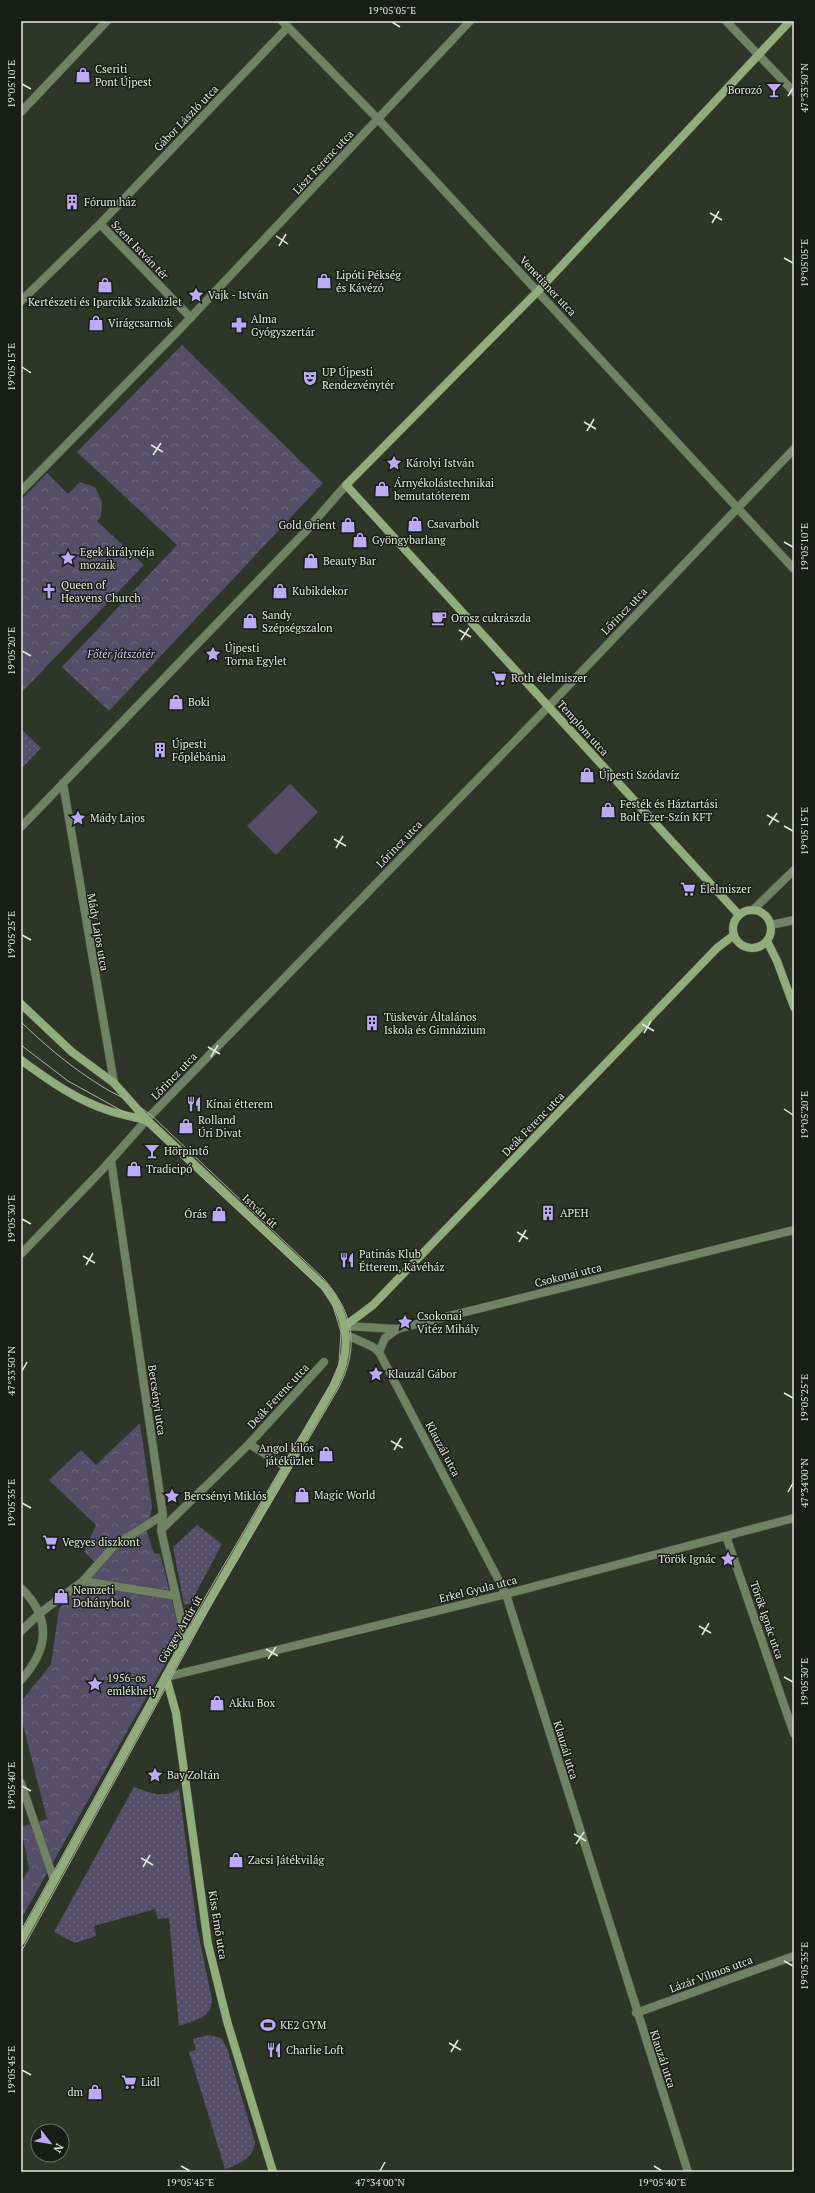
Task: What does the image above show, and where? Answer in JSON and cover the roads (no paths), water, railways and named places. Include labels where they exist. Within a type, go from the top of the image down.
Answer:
[{"type":"street","points":[[21,112],[107,21]]},
{"type":"street","name":"Liszt Ferenc utca","points":[[21,491],[191,318],[470,21]]},
{"type":"street","points":[[726,21],[794,92]]},
{"type":"street","points":[[21,827],[305,532],[346,484],[538,291],[790,21]]},
{"type":"street","name":"Venetianer utca","points":[[285,24],[378,119],[794,570]]},
{"type":"street","name":"Gábor László utca","points":[[100,224],[285,24]]},
{"type":"street","name":"Szent István tér","points":[[21,301],[100,224],[191,318]]},
{"type":"street","name":"Lőrincz utca","points":[[21,1254],[147,1120],[548,706],[794,449]]},
{"type":"street","name":"Templom utca","points":[[346,484],[739,915]]},
{"type":"street","name":"Mády Lajos utca","points":[[63,783],[114,1083]]},
{"type":"street","points":[[753,910],[761,912],[768,918],[771,925],[771,934],[767,941],[761,946],[753,948],[745,947],[738,942],[734,935],[733,928],[739,915],[753,910],[794,870]]},
{"type":"street","points":[[771,925],[794,920]]},
{"type":"street","name":"Deák Ferenc utca","points":[[345,1326],[373,1305],[714,951],[734,935]]},
{"type":"street","points":[[767,941],[777,961],[794,1007]]},
{"type":"street","name":"István út","points":[[21,1004],[72,1052],[114,1083],[147,1120],[324,1286],[340,1309],[345,1326]]},
{"type":"street","name":"István út","points":[[21,1060],[44,1078],[68,1092],[109,1111],[147,1120]]},
{"type":"street","name":"Bercsényi utca","points":[[111,1160],[163,1515],[161,1530],[186,1641]]},
{"type":"street","name":"Csokonai utca","points":[[345,1326],[397,1329],[794,1230]]},
{"type":"street","name":"Görgey Artúr út","points":[[21,1941],[186,1641],[338,1379],[346,1353],[347,1336],[345,1326]]},
{"type":"street","points":[[347,1336],[373,1347],[379,1352],[385,1338],[397,1329]]},
{"type":"street","name":"Klauzál utca","points":[[379,1352],[506,1594],[636,2013],[688,2172]]},
{"type":"street","name":"Deák Ferenc utca","points":[[161,1530],[249,1444],[324,1362]]},
{"type":"street","name":"Deák Ferenc utca","points":[[249,1444],[286,1467]]},
{"type":"street","points":[[21,1631],[40,1613],[83,1581],[114,1546],[163,1515]]},
{"type":"street","name":"Erkel Gyula utca","points":[[166,1677],[506,1594],[794,1518]]},
{"type":"street","name":"Török Ignác utca","points":[[726,1536],[794,1734]]},
{"type":"street","points":[[83,1581],[176,1596]]},
{"type":"street","points":[[21,1588],[34,1603],[40,1613],[44,1637],[40,1652],[22,1679]]},
{"type":"street","name":"Kiss Ernő utca","points":[[166,1677],[176,1713],[208,1944],[227,2021],[273,2172]]},
{"type":"street","points":[[21,1783],[54,1880]]},
{"type":"street","name":"Lázár Vilmos utca","points":[[636,2013],[794,1956]]},
{"type":"tram line","points":[[21,1022],[70,1065],[103,1087],[151,1115],[324,1279],[342,1305],[350,1331],[351,1345],[345,1374],[338,1389],[215,1598],[21,1952]]},
{"type":"tram line","points":[[21,1045],[68,1081],[144,1123],[322,1289],[333,1306],[341,1332],[339,1364],[330,1385],[207,1594],[21,1931]]},
{"type":"place","name":"Cseriti Pont Újpest","points":[[83,75]]},
{"type":"place","name":"Borozó","points":[[774,90]]},
{"type":"place","name":"Fórum ház","points":[[72,202]]},
{"type":"place","name":"Lipóti Pékség és Kávézó","points":[[324,281]]},
{"type":"place","name":"Kertészeti és Iparcikk Szaküzlet","points":[[105,285]]},
{"type":"place","name":"Vajk - István","points":[[196,295]]},
{"type":"place","name":"Virágcsarnok","points":[[96,323]]},
{"type":"place","name":"Alma Gyógyszertár","points":[[239,325]]},
{"type":"place","name":"UP Újpesti Rendezvénytér","points":[[310,378]]},
{"type":"place","name":"Károlyi István","points":[[394,463]]},
{"type":"place","name":"Árnyékolástechnikai bemutatóterem","points":[[382,489]]},
{"type":"place","name":"Csavarbolt","points":[[415,524]]},
{"type":"place","name":"Gold Orient","points":[[348,525]]},
{"type":"place","name":"Gyöngybarlang","points":[[360,540]]},
{"type":"place","name":"Egek királynéja mozaik","points":[[68,558]]},
{"type":"place","name":"Beauty Bar","points":[[311,561]]},
{"type":"place","name":"Queen of Heavens Church","points":[[49,591]]},
{"type":"place","name":"Kubikdekor","points":[[280,591]]},
{"type":"place","name":"Orosz cukrászda","points":[[439,618]]},
{"type":"place","name":"Sandy Szépségszalon","points":[[250,621]]},
{"type":"place","name":"Újpesti Torna Egylet","points":[[213,654]]},
{"type":"place","name":"Roth élelmiszer","points":[[499,678]]},
{"type":"place","name":"Boki","points":[[176,702]]},
{"type":"place","name":"Újpesti Főplébánia","points":[[160,750]]},
{"type":"place","name":"Újpesti Szódavíz","points":[[587,775]]},
{"type":"place","name":"Festék és Háztartási Bolt Ezer-Szín KFT","points":[[608,810]]},
{"type":"place","name":"Mády Lajos","points":[[78,818]]},
{"type":"place","name":"Élelmiszer","points":[[688,889]]},
{"type":"place","name":"Tüskevár Általános Iskola és Gimnázium","points":[[372,1023]]},
{"type":"place","name":"Kínai étterem","points":[[194,1104]]},
{"type":"place","name":"Rolland Úri Divat","points":[[186,1126]]},
{"type":"place","name":"Hörpintő","points":[[152,1151]]},
{"type":"place","name":"Tradicipó","points":[[134,1169]]},
{"type":"place","name":"APEH","points":[[548,1213]]},
{"type":"place","name":"Órás","points":[[219,1214]]},
{"type":"place","name":"Patinás Klub Étterem, Kávéház","points":[[347,1260]]},
{"type":"place","name":"Csokonai Vitéz Mihály","points":[[405,1322]]},
{"type":"place","name":"Klauzál Gábor","points":[[376,1374]]},
{"type":"place","name":"Angol kilós játéküzlet","points":[[326,1454]]},
{"type":"place","name":"Magic World","points":[[302,1495]]},
{"type":"place","name":"Bercsényi Miklós","points":[[172,1496]]},
{"type":"place","name":"Vegyes diszkont","points":[[50,1542]]},
{"type":"place","name":"Török Ignác","points":[[728,1559]]},
{"type":"place","name":"Nemzeti Dohánybolt","points":[[61,1596]]},
{"type":"place","name":"1956-os emlékhely","points":[[95,1684]]},
{"type":"place","name":"Akku Box","points":[[217,1703]]},
{"type":"place","name":"Bay Zoltán","points":[[155,1775]]},
{"type":"place","name":"Zacsi Játékvilág","points":[[236,1860]]},
{"type":"place","name":"KE2 GYM","points":[[268,2025]]},
{"type":"place","name":"Charlie Loft","points":[[274,2050]]},
{"type":"place","name":"Lidl","points":[[129,2082]]},
{"type":"place","name":"dm","points":[[95,2092]]},
{"type":"park label","name":"Főtér játszótér","points":[[121,654]]}]
